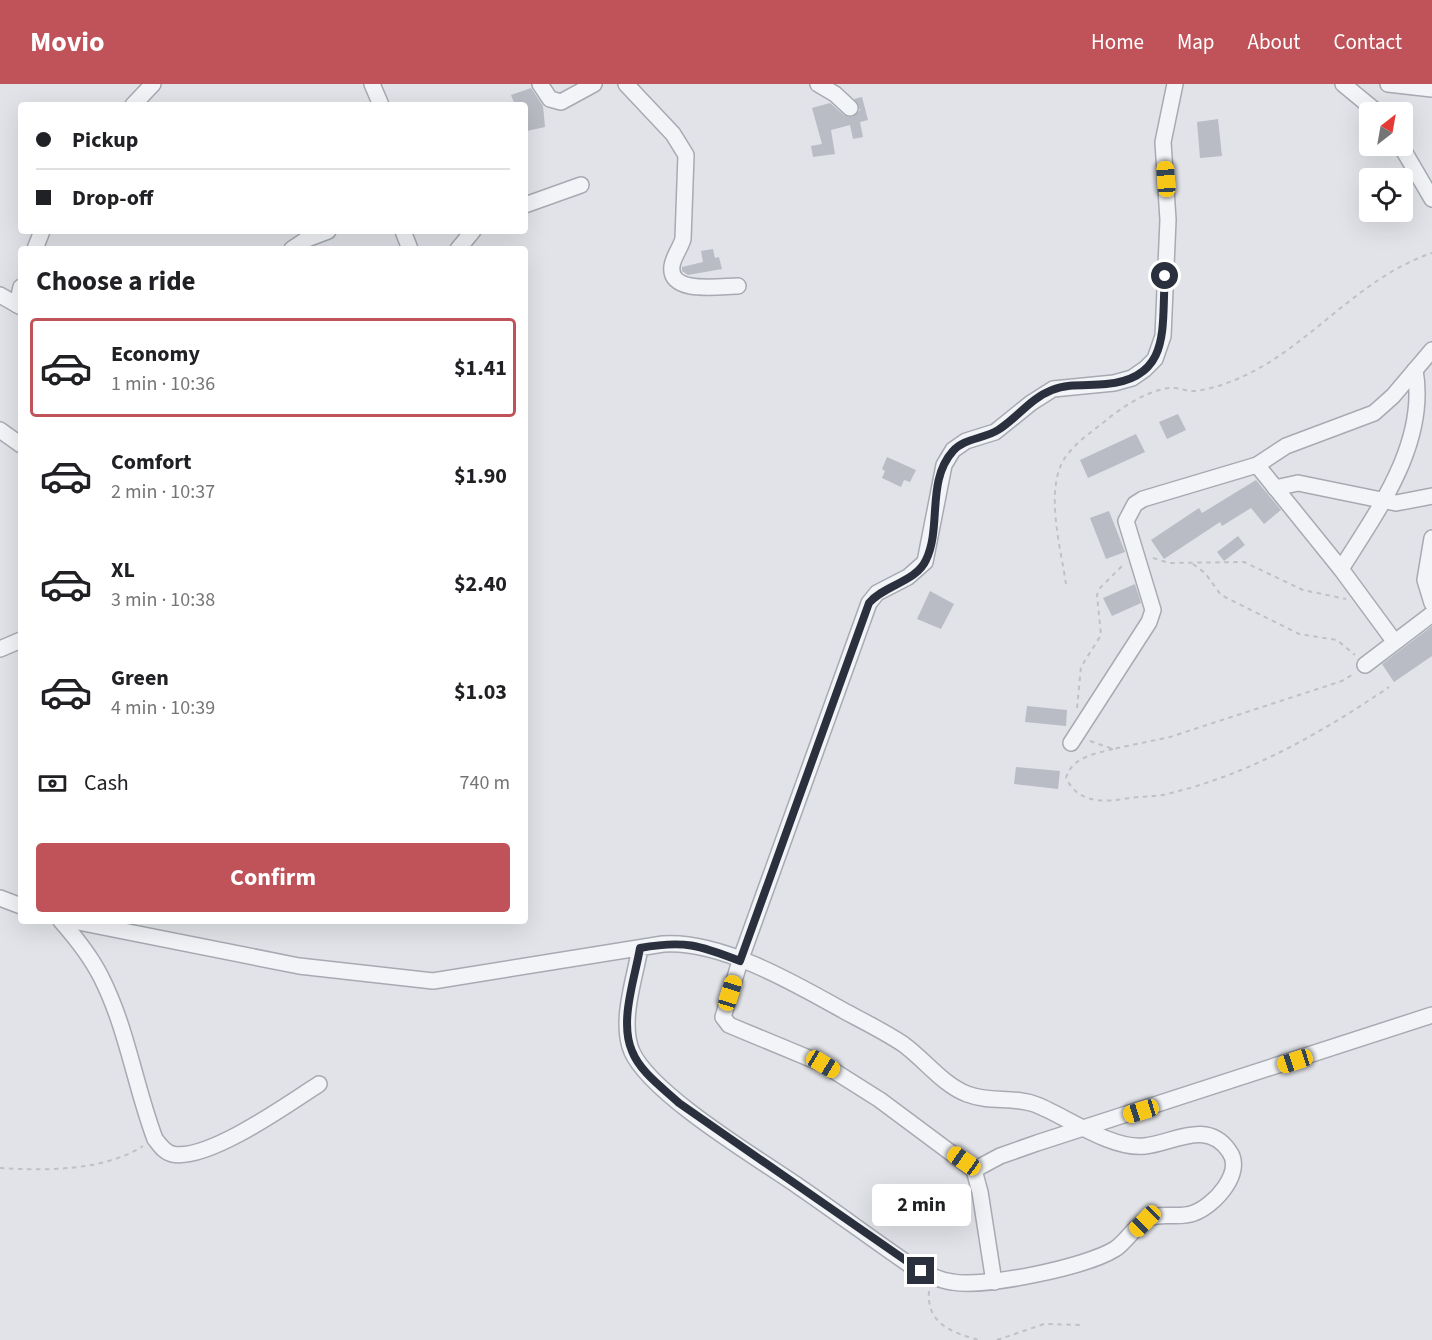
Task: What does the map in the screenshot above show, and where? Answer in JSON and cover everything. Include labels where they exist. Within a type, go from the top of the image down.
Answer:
[{"type":"street","points":[[136,102],[153,84]]},
{"type":"street","points":[[372,84],[380,102]]},
{"type":"street","points":[[540,84],[550,99],[561,102],[594,84]]},
{"type":"street","points":[[626,84],[674,134],[686,155],[683,239],[680,251],[672,263],[676,279],[692,287],[738,286]]},
{"type":"street","points":[[818,84],[835,94],[850,108]]},
{"type":"street","points":[[994,1282],[980,1192],[974,1170],[880,1100],[823,1064],[725,1021],[723,1017],[740,961],[869,603],[877,593],[908,577],[925,562],[941,476],[944,465],[953,450],[966,441],[995,432],[1031,403],[1053,389],[1114,383],[1132,378],[1145,369],[1160,348],[1168,219],[1163,142],[1175,84]]},
{"type":"street","points":[[1343,84],[1365,102]]},
{"type":"street","points":[[1388,84],[1432,89]]},
{"type":"street","points":[[1406,156],[1419,182],[1432,199]]},
{"type":"street","points":[[528,204],[581,185]]},
{"type":"street","points":[[296,246],[307,238],[319,234]]},
{"type":"street","points":[[460,246],[470,234]]},
{"type":"street","points":[[0,295],[18,305]]},
{"type":"street","points":[[1073,739],[1149,622],[1153,610],[1126,521],[1135,504],[1161,492],[1257,465],[1302,439],[1374,412],[1393,396],[1432,350]]},
{"type":"street","points":[[1341,568],[1394,483],[1406,449],[1416,404],[1415,370]]},
{"type":"street","points":[[0,430],[18,443]]},
{"type":"street","points":[[1257,465],[1341,568],[1394,642]]},
{"type":"street","points":[[1275,488],[1298,483],[1404,503],[1432,496]]},
{"type":"street","points":[[1432,538],[1425,580],[1432,603]]},
{"type":"street","points":[[1365,665],[1432,614]]},
{"type":"street","points":[[0,649],[18,641]]},
{"type":"street","points":[[0,898],[18,905]]},
{"type":"street","points":[[64,924],[78,941],[101,977],[121,1026],[155,1139],[162,1148],[173,1154],[190,1152],[259,1124],[320,1084]]},
{"type":"street","points":[[88,924],[299,966],[434,981],[640,948],[681,943],[704,947],[797,984],[876,1027],[904,1045],[947,1082],[967,1094],[988,1099],[1036,1104],[1083,1129],[1134,1146],[1145,1146],[1188,1134],[1214,1138],[1230,1151],[1235,1162],[1234,1173],[1210,1204],[1194,1213],[1151,1217],[1107,1253],[994,1282],[964,1284],[933,1277],[910,1265],[679,1103],[648,1074],[632,1051],[628,1025],[640,948]]},
{"type":"street","points":[[974,1170],[1000,1156],[1432,1015]]},
{"type":"path","points":[[1066,584],[1054,491],[1058,473],[1066,456],[1087,436],[1113,415],[1157,390],[1171,387],[1194,391],[1241,379],[1279,356],[1340,307],[1389,273],[1410,260],[1432,253]]},
{"type":"path","points":[[1077,713],[1079,674],[1101,635],[1097,595],[1100,588],[1135,553],[1169,563],[1244,562],[1303,590],[1365,602]]},
{"type":"path","points":[[1193,564],[1205,573],[1221,595],[1299,634],[1336,640],[1365,665],[1342,681],[1170,737],[1113,748],[1086,757],[1071,766],[1066,778],[1070,785],[1086,798],[1099,802],[1171,794],[1212,781],[1313,736],[1389,687]]},
{"type":"path","points":[[1073,739],[1113,748]]},
{"type":"path","points":[[0,1168],[30,1170],[108,1160],[136,1151],[155,1139]]},
{"type":"path","points":[[933,1277],[929,1294],[933,1317],[952,1332],[980,1340]]},
{"type":"path","points":[[997,1340],[1044,1324],[1083,1325]]},
{"type":"building","points":[[531,88],[543,106],[545,127],[528,131],[528,102],[514,102],[511,95]]},
{"type":"building","points":[[862,97],[868,120],[860,122],[863,137],[853,139],[850,125],[831,130],[835,154],[813,157],[811,146],[822,144],[812,108],[830,103],[844,115],[852,117],[860,110],[854,99]]},
{"type":"building","points":[[1218,119],[1222,156],[1200,158],[1197,122]]},
{"type":"building","points":[[713,249],[715,258],[719,257],[722,269],[688,275],[682,271],[682,267],[703,262],[701,251]]},
{"type":"building","points":[[1178,414],[1186,430],[1167,439],[1159,422]]},
{"type":"building","points":[[1136,434],[1145,452],[1088,478],[1080,460]]},
{"type":"building","points":[[887,457],[916,470],[910,482],[904,480],[901,487],[882,478],[885,471],[882,469]]},
{"type":"building","points":[[1256,480],[1281,510],[1264,524],[1251,508],[1222,526],[1220,522],[1164,559],[1151,540],[1199,508],[1202,513]]},
{"type":"building","points":[[1109,511],[1125,552],[1106,559],[1090,518]]},
{"type":"building","points":[[1238,536],[1245,545],[1224,561],[1217,552]]},
{"type":"building","points":[[1135,584],[1141,603],[1112,616],[1103,598]]},
{"type":"building","points":[[930,591],[954,604],[941,629],[917,619]]},
{"type":"building","points":[[1432,626],[1432,656],[1394,682],[1382,664]]},
{"type":"building","points":[[1027,706],[1067,710],[1066,726],[1025,722]]},
{"type":"building","points":[[1016,767],[1060,771],[1058,789],[1014,784]]},
{"type":"route","points":[[921,1271],[679,1103],[648,1074],[638,1062],[629,1042],[629,1007],[640,948],[681,943],[704,947],[740,961],[869,603],[877,593],[899,583],[925,562],[929,551],[935,499],[944,465],[953,450],[966,441],[995,432],[1031,403],[1053,389],[1114,383],[1132,378],[1145,369],[1155,359],[1163,336],[1165,276]]}]
